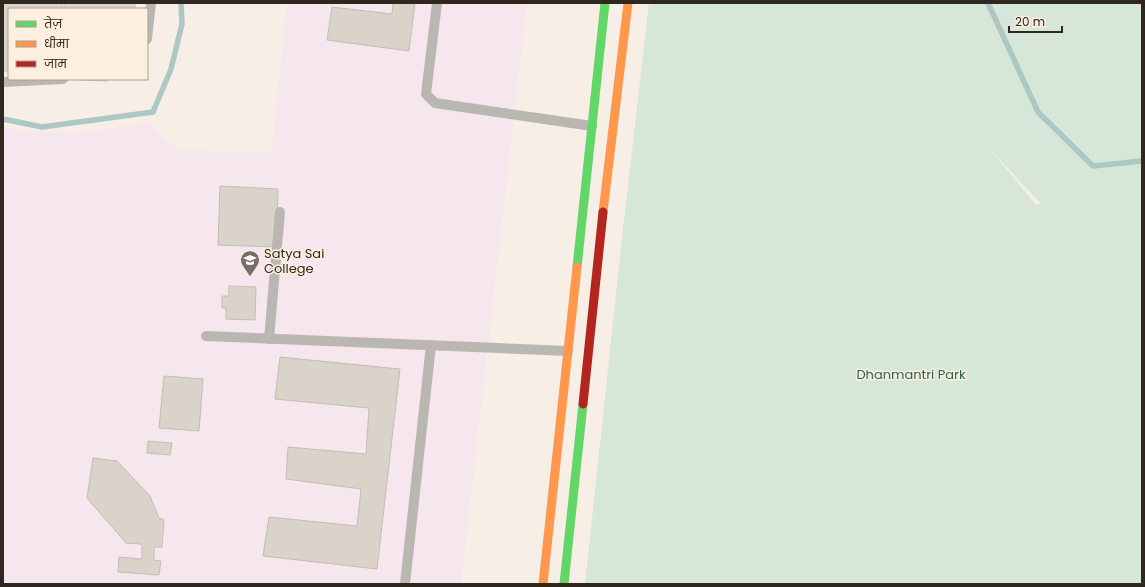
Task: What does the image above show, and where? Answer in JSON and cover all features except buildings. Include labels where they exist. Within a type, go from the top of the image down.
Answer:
[{"type":"main road","points":[[543,584],[567,461],[602,128],[605,3]]},
{"type":"main road","points":[[564,584],[568,351],[602,128],[628,3]]},
{"type":"lane","points":[[148,30],[151,3]]},
{"type":"lane","points":[[438,3],[426,94],[435,103],[602,128]]},
{"type":"lane","points":[[3,82],[43,80]]},
{"type":"lane","points":[[269,339],[280,212]]},
{"type":"lane","points":[[206,336],[568,351]]},
{"type":"lane","points":[[405,584],[432,345]]},
{"type":"shaded area","name":"Satya Sai College","points":[[287,3],[527,3],[461,584],[3,584],[3,127],[23,131],[78,133],[148,123],[178,150],[271,153]]},
{"type":"green space","name":"Dhanmantri Park","points":[[649,3],[1142,3],[1142,584],[585,584]],"holes":[[[990,149],[1041,204],[1036,205]]]},
{"type":"waterway","points":[[3,119],[42,127],[153,112],[171,69],[182,24],[181,3]]},
{"type":"waterway","points":[[988,3],[1038,112],[1093,166],[1142,161]]},
{"type":"traffic: fast","points":[[577,267],[605,3]]},
{"type":"traffic: fast","points":[[564,584],[583,404]]},
{"type":"traffic: slow","points":[[603,212],[628,3]]},
{"type":"traffic: slow","points":[[543,584],[577,267]]},
{"type":"traffic: jam","points":[[583,404],[603,212]]},
{"type":"place","name":"Satya Sai College","points":[[250,277]]}]
